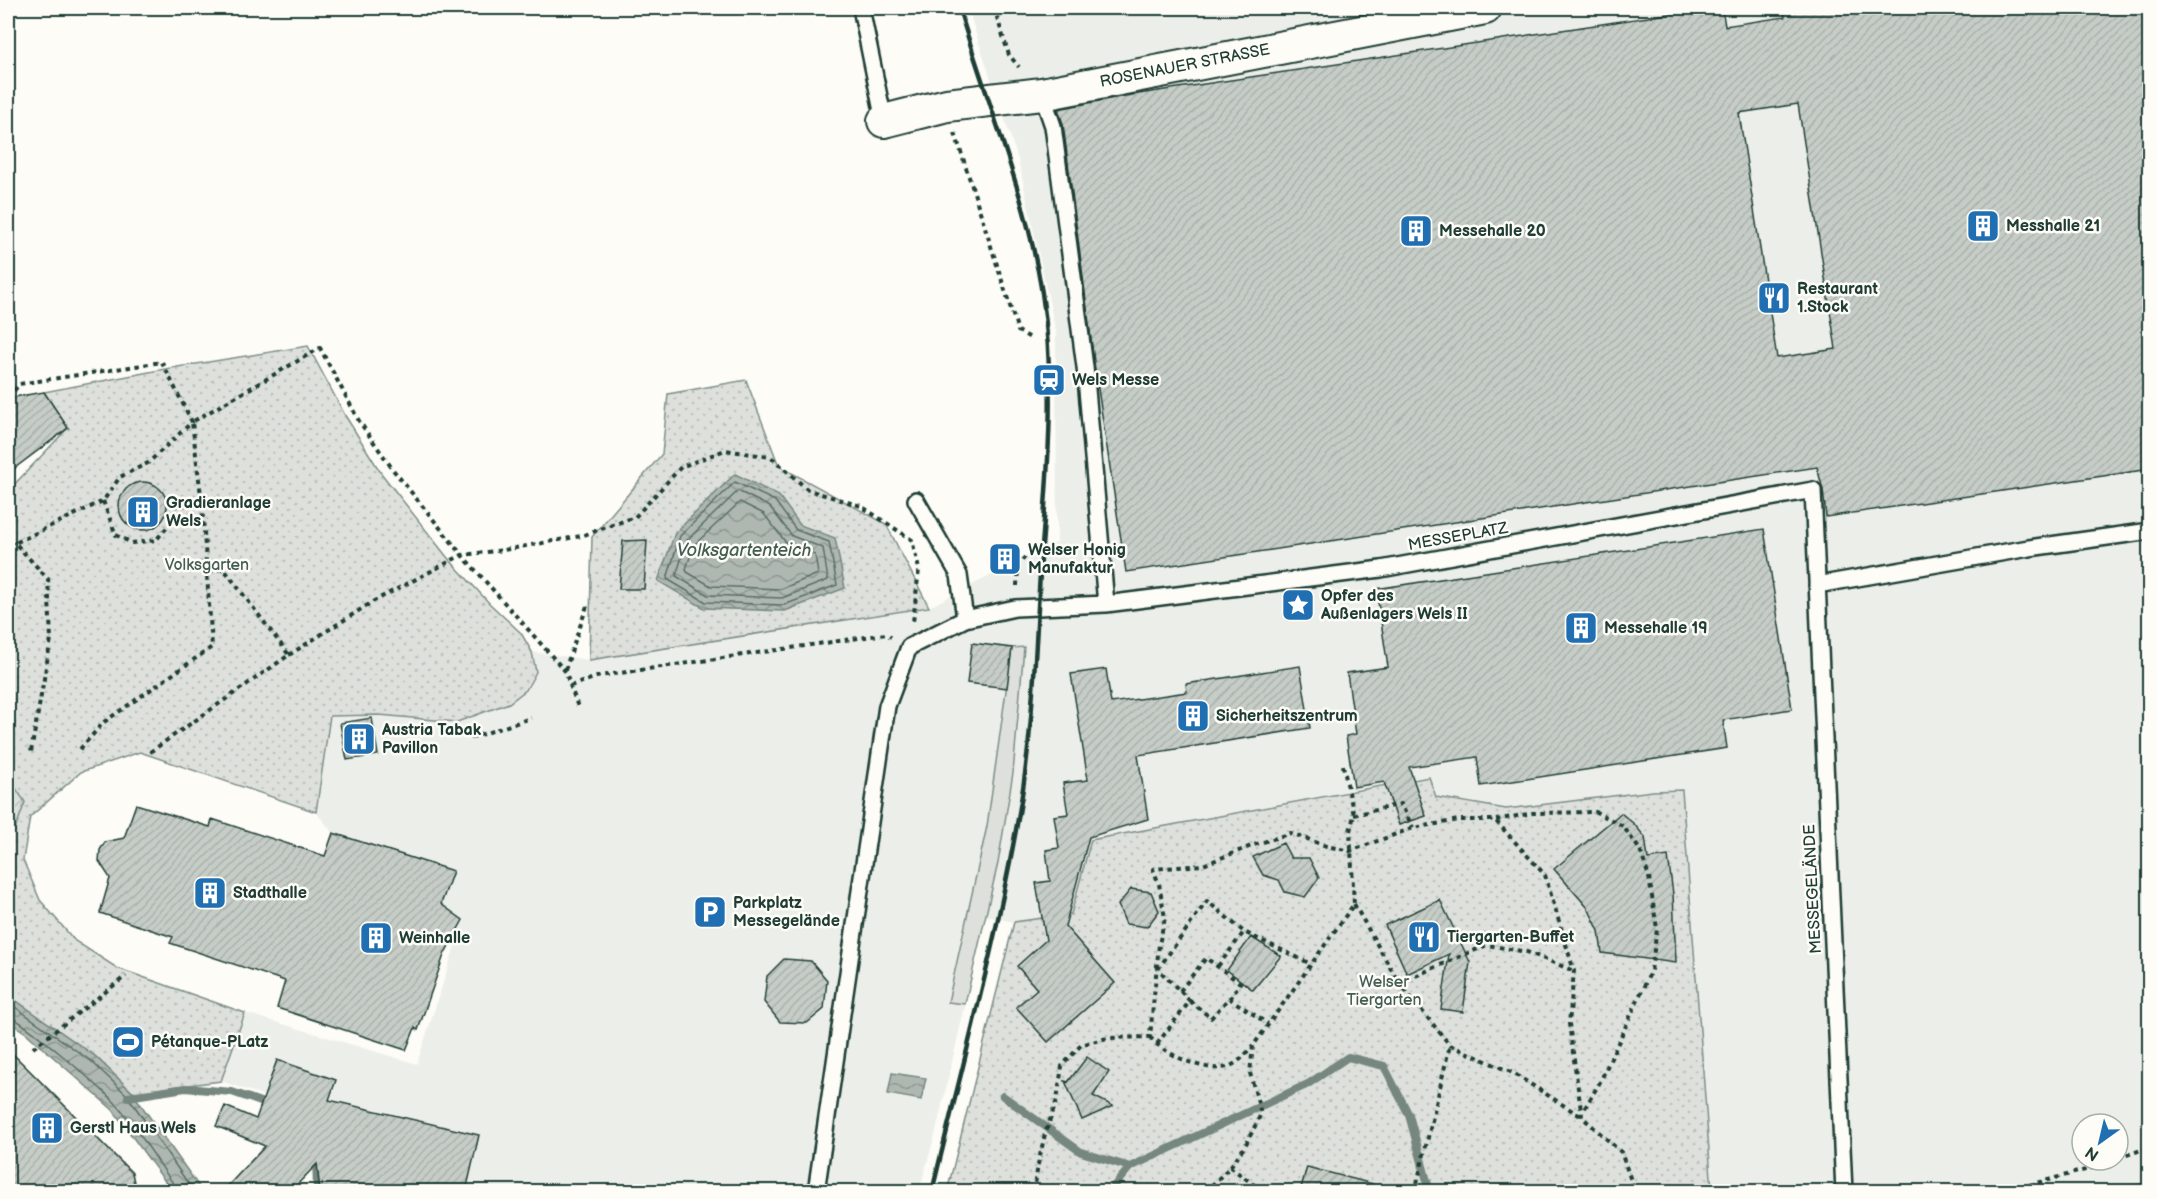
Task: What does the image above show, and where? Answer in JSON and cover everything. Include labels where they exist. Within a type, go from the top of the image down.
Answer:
[{"type":"street","name":"ROSENAUER STRASSE","points":[[884,121],[947,105],[1042,93],[1485,8]]},
{"type":"lane","points":[[861,8],[884,121]]},
{"type":"lane","points":[[1042,93],[1053,126],[1084,367],[1106,604]]},
{"type":"lane","name":"MESSEPLATZ","points":[[909,647],[965,619],[1016,608],[1106,604],[1381,569],[1813,490]]},
{"type":"lane","name":"MESSEGELÄNDE","points":[[1813,490],[1844,1191]]},
{"type":"lane","points":[[916,500],[959,575],[965,619]]},
{"type":"lane","points":[[1817,585],[2029,548],[2150,531]]},
{"type":"lane","points":[[816,1191],[888,706],[909,647]]},
{"type":"path","points":[[994,8],[1009,55],[1042,93]]},
{"type":"path","points":[[947,105],[1018,331],[1032,339]]},
{"type":"path","points":[[15,543],[103,501],[120,477],[148,463],[192,422],[320,348],[359,421],[394,471],[462,555],[564,671],[579,710]]},
{"type":"path","points":[[9,398],[19,384],[162,362],[192,422],[202,504],[212,647],[104,722],[80,749]]},
{"type":"path","points":[[150,752],[289,655],[374,601],[462,555],[581,536],[635,517],[681,467],[725,450],[771,457],[808,490],[861,506],[912,540],[919,569],[909,647],[886,634],[600,676],[570,686]]},
{"type":"path","points":[[103,501],[116,535],[132,543],[156,540],[170,524],[174,506],[202,504]]},
{"type":"path","points":[[8,535],[48,579],[51,639],[31,753]]},
{"type":"path","points":[[1016,595],[1018,565],[1026,556]]},
{"type":"path","points":[[206,572],[224,569],[289,655]]},
{"type":"path","points":[[564,671],[588,603]]},
{"type":"path","points":[[471,738],[531,718]]},
{"type":"path","points":[[1342,761],[1354,815],[1350,831],[1354,904],[1399,983],[1450,1045],[1513,1073],[1582,1115],[1621,1152],[1635,1191]]},
{"type":"path","points":[[1354,815],[1401,804],[1413,828]]},
{"type":"path","points":[[1150,1037],[1160,944],[1166,918],[1159,884],[1153,869],[1203,865],[1291,833],[1326,846],[1350,851],[1413,828],[1460,820],[1495,820],[1533,813],[1596,812],[1623,826],[1640,850],[1649,877],[1657,929],[1651,971],[1600,1082],[1582,1115]]},
{"type":"path","points":[[1495,820],[1545,875],[1574,971],[1569,1024],[1582,1115]]},
{"type":"path","points":[[1158,969],[1207,902],[1244,932],[1311,964]]},
{"type":"path","points":[[1034,1191],[1045,1134],[1057,1100],[1062,1066],[1081,1045],[1107,1038],[1150,1037],[1176,1056],[1201,1066],[1217,1069],[1229,1067],[1241,1059],[1253,1046],[1354,904]]},
{"type":"path","points":[[1218,966],[1244,932]]},
{"type":"path","points":[[1399,983],[1487,945],[1527,952],[1574,971]]},
{"type":"path","points":[[1158,969],[1190,1002],[1211,1018],[1230,999],[1240,983],[1206,958],[1180,991]]},
{"type":"path","points":[[33,1048],[126,976]]},
{"type":"path","points":[[1230,999],[1268,1024]]},
{"type":"path","points":[[1157,1044],[1190,1002]]},
{"type":"path","points":[[1415,1191],[1450,1045]]},
{"type":"path","points":[[1205,1191],[1230,1167],[1245,1146],[1261,1114],[1250,1073],[1253,1046]]},
{"type":"path","points":[[2130,1154],[2150,1147]]},
{"type":"path","points":[[1230,1167],[1264,1191]]},
{"type":"path","points":[[2003,1191],[2077,1172]]},
{"type":"shaded area","points":[[968,8],[2149,8],[2149,1183],[2087,1192],[1712,1191],[1682,790],[1653,791],[1506,809],[1435,797],[1429,778],[1091,840],[1071,914],[1014,922],[986,916],[935,1135],[919,1191],[321,1191],[320,1115],[221,1081],[245,1013],[417,1064],[463,921],[441,904],[453,871],[333,833],[316,812],[330,715],[379,715],[458,722],[509,703],[536,672],[532,652],[589,660],[929,607],[1057,542],[1056,332],[1018,159]]},
{"type":"green space","name":"Volksgarten","points":[[308,346],[346,417],[381,473],[447,557],[490,604],[521,633],[532,652],[536,672],[526,690],[509,703],[457,722],[379,715],[330,716],[316,812],[140,752],[81,772],[30,817],[23,860],[40,900],[75,941],[117,968],[245,1013],[221,1081],[132,1092],[95,1056],[8,995],[8,491],[68,428],[44,392],[165,369]]},
{"type":"green space","points":[[746,380],[779,466],[886,524],[929,607],[589,660],[592,537],[662,454],[668,394]]},
{"type":"green space","points":[[1024,647],[1013,773],[998,863],[965,1004],[948,1002],[987,826],[1012,648]]},
{"type":"green space","name":"Welser Tiergarten","points":[[1429,777],[1436,797],[1506,809],[1653,791],[1682,790],[1712,1191],[947,1192],[1014,922],[1071,914],[1091,840]]},
{"type":"green space","points":[[8,781],[11,781],[25,802],[16,827],[8,829]]},
{"type":"water","name":"Volksgartenteich","points":[[735,474],[779,496],[800,525],[835,538],[845,588],[785,611],[704,608],[658,581],[675,533]]},
{"type":"water","points":[[8,995],[95,1056],[132,1092],[202,1191],[172,1191],[113,1110],[26,1033],[8,1021]]},
{"type":"water","points":[[892,1073],[926,1078],[921,1100],[888,1094]]},
{"type":"water","points":[[2149,1183],[2149,1191],[2087,1191]]},
{"type":"building","name":"Messehalle 20","points":[[1708,8],[1722,8],[1725,26],[1785,17],[1783,8],[2150,8],[2150,469],[1826,517],[1823,490],[1817,467],[1126,572],[1095,369],[1063,124],[1058,109],[1125,96]],"holes":[[[1798,104],[1836,349],[1777,358],[1739,113]]]},
{"type":"building","points":[[44,392],[68,428],[8,473],[8,398]]},
{"type":"building","name":"Gradieranlage Wels","points":[[138,482],[148,482],[160,489],[167,501],[167,511],[160,523],[148,530],[138,530],[123,519],[119,511],[119,501],[130,486]]},
{"type":"building","name":"Messehalle 19","points":[[1764,529],[1792,709],[1723,720],[1727,748],[1481,786],[1477,757],[1409,767],[1426,816],[1399,825],[1384,782],[1354,787],[1346,736],[1356,734],[1347,673],[1388,667],[1376,589]]},
{"type":"building","points":[[647,540],[644,589],[619,589],[623,541]]},
{"type":"building","points":[[972,643],[1012,648],[1007,688],[967,683]]},
{"type":"building","points":[[1300,666],[1310,728],[1138,755],[1148,819],[1089,837],[1065,926],[1115,983],[1048,1042],[1016,1007],[1037,989],[1017,966],[1046,940],[1036,883],[1050,881],[1046,850],[1059,848],[1054,816],[1068,814],[1063,783],[1088,780],[1071,674],[1106,669],[1111,703],[1187,692],[1186,684]]},
{"type":"building","name":"Austria Tabak Pavillon","points":[[372,718],[378,755],[347,760],[340,723]]},
{"type":"building","points":[[136,804],[210,827],[212,819],[325,856],[333,833],[453,871],[441,904],[463,920],[444,955],[418,1030],[415,1028],[406,1050],[277,1008],[285,981],[170,943],[173,937],[100,913],[110,878],[99,861],[100,850],[105,842],[124,838]]},
{"type":"building","points":[[1621,813],[1645,837],[1648,859],[1668,856],[1673,894],[1676,963],[1602,953],[1599,931],[1588,908],[1554,869]]},
{"type":"building","points":[[1283,843],[1291,858],[1309,858],[1319,878],[1305,897],[1285,892],[1279,880],[1263,875],[1253,857]]},
{"type":"building","points":[[1131,889],[1151,892],[1159,911],[1147,927],[1126,924],[1118,905]]},
{"type":"building","name":"Tiergarten-Buffet","points":[[1440,900],[1470,962],[1463,1012],[1441,1009],[1449,954],[1407,974],[1385,925]]},
{"type":"building","points":[[1251,937],[1281,956],[1253,990],[1227,970]]},
{"type":"building","points":[[784,959],[811,961],[827,980],[824,1009],[807,1023],[780,1022],[764,1002],[767,976]]},
{"type":"building","name":"Gerstl Haus Wels","points":[[8,1049],[132,1173],[136,1191],[8,1191]]},
{"type":"building","points":[[1087,1057],[1109,1072],[1093,1096],[1113,1106],[1082,1120],[1065,1081],[1068,1082]]},
{"type":"building","points":[[277,1060],[336,1080],[329,1100],[479,1135],[466,1191],[320,1191],[317,1164],[291,1191],[223,1191],[265,1146],[216,1126],[225,1106],[256,1119]]},
{"type":"building","points":[[1307,1167],[1373,1184],[1372,1191],[1300,1191]]},
{"type":"waterway","points":[[1109,1192],[1130,1167],[1308,1084],[1348,1057],[1384,1066],[1409,1115],[1430,1192]]},
{"type":"waterway","points":[[128,1097],[185,1088],[232,1092],[272,1106]]},
{"type":"waterway","points":[[1003,1096],[1081,1152],[1130,1167]]},
{"type":"waterway","points":[[316,1155],[317,1192]]},
{"type":"railway","points":[[932,1192],[1000,908],[1024,781],[1046,493],[1050,393],[1046,326],[1035,256],[1016,184],[959,8]]},
{"type":"place","name":"Messhalle 21","points":[[1983,226]]},
{"type":"place","name":"Messehalle 20","points":[[1416,231]]},
{"type":"place","name":"Restaurant 1.Stock","points":[[1774,298]]},
{"type":"place","name":"Wels Messe","points":[[1049,380]]},
{"type":"place","name":"Gradieranlage Wels","points":[[143,512]]},
{"type":"place","name":"Welser Honig Manufaktur","points":[[1005,559]]},
{"type":"place","name":"Opfer des Außenlagers Wels II","points":[[1298,605]]},
{"type":"place","name":"Messehalle 19","points":[[1581,628]]},
{"type":"place","name":"Sicherheitszentrum","points":[[1193,716]]},
{"type":"place","name":"Austria Tabak Pavillon","points":[[359,739]]},
{"type":"place","name":"Stadthalle","points":[[210,893]]},
{"type":"place","name":"Parkplatz Messegelände","points":[[710,912]]},
{"type":"place","name":"Tiergarten-Buffet","points":[[1424,937]]},
{"type":"place","name":"Weinhalle","points":[[376,938]]},
{"type":"place","name":"Pétanque-PLatz","points":[[128,1042]]},
{"type":"place","name":"Gerstl Haus Wels","points":[[47,1128]]}]
